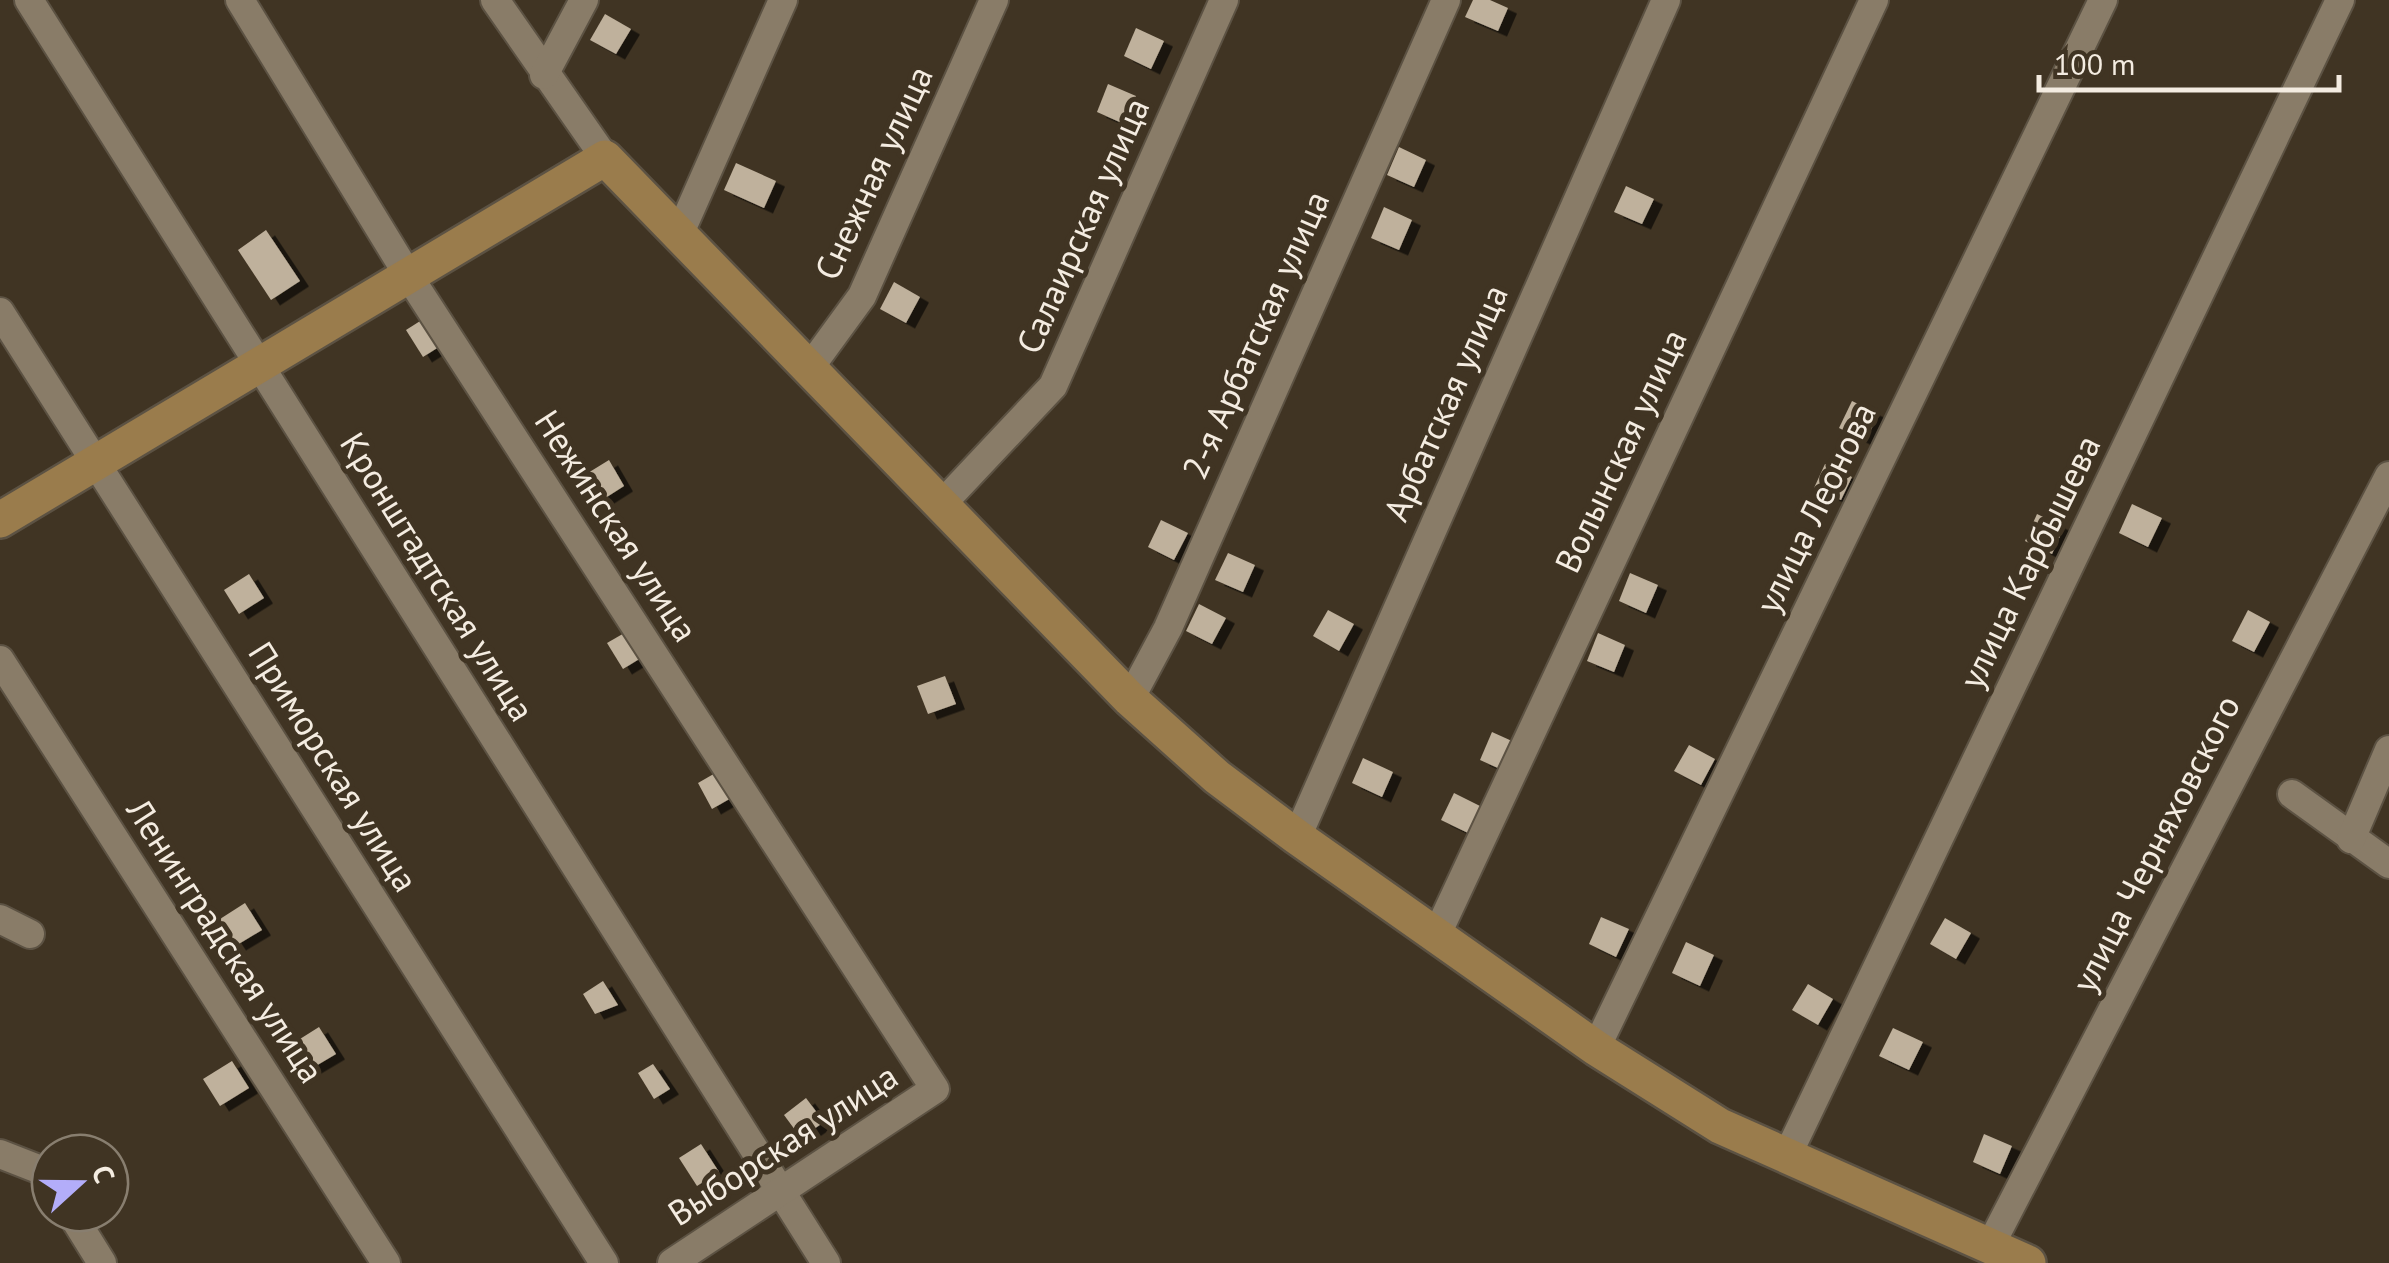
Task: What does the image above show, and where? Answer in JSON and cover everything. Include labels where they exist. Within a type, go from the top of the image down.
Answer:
[{"type":"main road","points":[[0,520],[605,158],[1130,699],[1217,777],[1596,1048],[1720,1126],[2028,1263]]},
{"type":"street","name":"Кронштадтская улица","points":[[29,0],[826,1263]]},
{"type":"street","name":"Нежинская улица","points":[[240,0],[408,275],[935,1089]]},
{"type":"street","points":[[495,0],[605,158]]},
{"type":"street","points":[[544,75],[584,0]]},
{"type":"street","points":[[679,235],[783,0]]},
{"type":"street","name":"Снежная улица","points":[[808,370],[862,296],[994,0]]},
{"type":"street","name":"Салаирская улица","points":[[940,506],[1053,386],[1224,0]]},
{"type":"street","name":"2-я Арбатская улица","points":[[1130,699],[1168,628],[1446,0]]},
{"type":"street","name":"Арбатская улица","points":[[1296,836],[1666,0]]},
{"type":"street","name":"Волынская улица","points":[[1437,934],[1874,0]]},
{"type":"street","name":"улица Леонова","points":[[1596,1048],[2103,0]]},
{"type":"street","name":"улица Карбышева","points":[[1786,1156],[2340,0]]},
{"type":"street","name":"Приморская улица","points":[[0,312],[604,1263]]},
{"type":"street","name":"улица Черняховского","points":[[1990,1246],[2389,476]]},
{"type":"street","name":"Ленинградская улица","points":[[0,660],[386,1263]]},
{"type":"street","points":[[2350,838],[2389,750]]},
{"type":"street","points":[[2292,794],[2389,864]]},
{"type":"street","points":[[0,919],[30,934]]},
{"type":"street","name":"Выборская улица","points":[[672,1263],[935,1089]]},
{"type":"street","points":[[0,1154],[30,1166]]},
{"type":"street","points":[[83,1233],[102,1263]]},
{"type":"building","points":[[1473,0],[1490,0],[1508,8],[1498,31],[1465,17]]},
{"type":"building","points":[[605,14],[631,29],[616,54],[590,40]]},
{"type":"building","points":[[1136,28],[1164,41],[1151,69],[1124,56]]},
{"type":"building","points":[[1108,84],[1136,96],[1124,124],[1097,112]]},
{"type":"building","points":[[1399,147],[1426,160],[1414,187],[1387,175]]},
{"type":"building","points":[[736,163],[776,181],[764,208],[724,190]]},
{"type":"building","points":[[1626,186],[1654,199],[1642,224],[1614,212]]},
{"type":"building","points":[[1384,207],[1412,220],[1399,250],[1371,238]]},
{"type":"building","points":[[266,230],[300,281],[271,300],[238,250]]},
{"type":"building","points":[[894,282],[920,297],[906,323],[880,309]]},
{"type":"building","points":[[428,316],[445,343],[423,357],[406,330]]},
{"type":"building","points":[[1852,401],[1879,414],[1865,441],[1839,428]]},
{"type":"building","points":[[609,460],[624,486],[599,502],[583,476]]},
{"type":"building","points":[[1825,464],[1852,477],[1841,500],[1814,488]]},
{"type":"building","points":[[2132,504],[2162,518],[2148,547],[2119,533]]},
{"type":"building","points":[[2037,514],[2064,527],[2052,554],[2025,541]]},
{"type":"building","points":[[1161,520],[1188,533],[1174,560],[1148,547]]},
{"type":"building","points":[[1228,553],[1255,565],[1243,592],[1215,580]]},
{"type":"building","points":[[1630,573],[1658,585],[1646,613],[1619,601]]},
{"type":"building","points":[[249,574],[264,598],[239,614],[224,590]]},
{"type":"building","points":[[1199,604],[1226,618],[1212,644],[1186,631]]},
{"type":"building","points":[[1328,610],[1354,624],[1339,651],[1313,636]]},
{"type":"building","points":[[2248,610],[2270,622],[2254,652],[2232,641]]},
{"type":"building","points":[[633,628],[649,653],[623,669],[607,643]]},
{"type":"building","points":[[1598,633],[1625,645],[1614,672],[1587,661]]},
{"type":"building","points":[[945,676],[956,704],[928,714],[917,686]]},
{"type":"building","points":[[1492,732],[1523,746],[1509,773],[1480,760]]},
{"type":"building","points":[[1689,745],[1715,759],[1701,785],[1674,771]]},
{"type":"building","points":[[1363,758],[1393,772],[1382,797],[1352,783]]},
{"type":"building","points":[[724,768],[738,794],[712,809],[698,783]]},
{"type":"building","points":[[1454,793],[1480,806],[1468,833],[1441,820]]},
{"type":"building","points":[[245,903],[262,930],[237,945],[220,919]]},
{"type":"building","points":[[1601,917],[1629,929],[1616,957],[1589,944]]},
{"type":"building","points":[[1945,918],[1971,933],[1956,959],[1930,944]]},
{"type":"building","points":[[1686,942],[1714,955],[1700,986],[1672,973]]},
{"type":"building","points":[[603,981],[618,1005],[595,1014],[583,994]]},
{"type":"building","points":[[1808,984],[1833,999],[1818,1025],[1792,1010]]},
{"type":"building","points":[[319,1027],[336,1054],[309,1070],[292,1044]]},
{"type":"building","points":[[1893,1028],[1923,1042],[1909,1070],[1879,1056]]},
{"type":"building","points":[[232,1061],[249,1088],[220,1106],[203,1079]]},
{"type":"building","points":[[653,1064],[670,1089],[654,1099],[638,1073]]},
{"type":"building","points":[[806,1098],[824,1122],[801,1138],[784,1115]]},
{"type":"building","points":[[1984,1134],[2012,1146],[2000,1174],[1973,1162]]},
{"type":"building","points":[[701,1144],[719,1172],[697,1186],[679,1158]]}]
